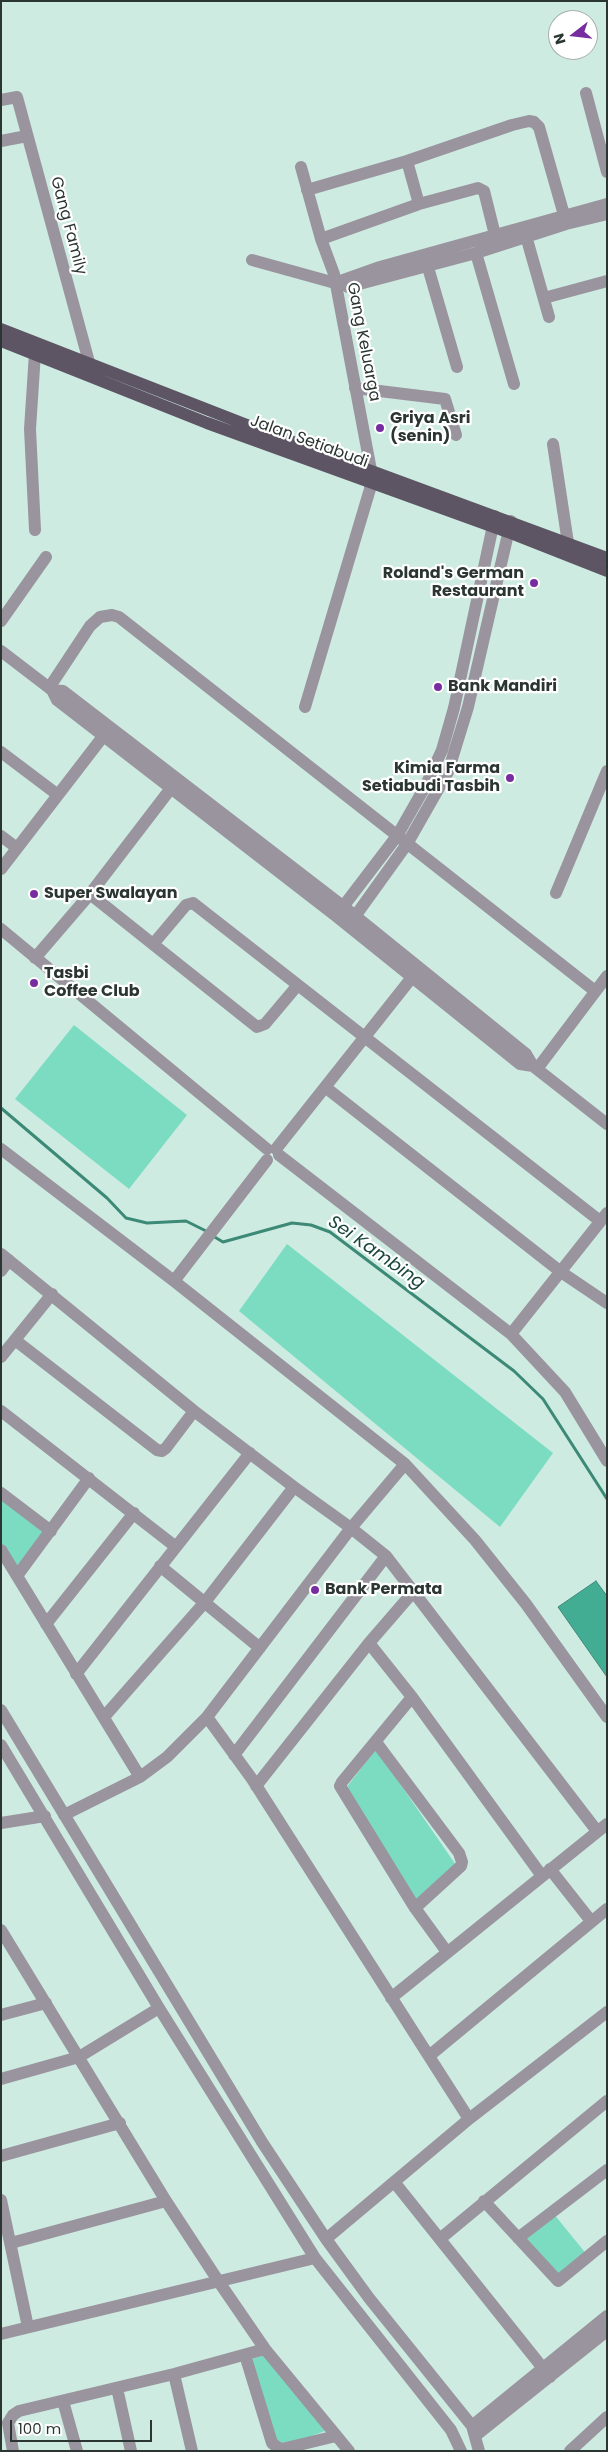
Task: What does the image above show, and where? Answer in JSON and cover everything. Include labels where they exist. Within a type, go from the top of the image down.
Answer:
[{"type":"main road","name":"Jalan Setiabudi","points":[[1,329],[247,425],[373,479]]},
{"type":"main road","name":"Jalan Setiabudi","points":[[1,341],[207,423],[509,526],[568,543],[607,558]]},
{"type":"main road","name":"Jalan Setiabudi","points":[[509,526],[607,571]]},
{"type":"street","points":[[586,93],[607,172]]},
{"type":"street","name":"Gang Family","points":[[1,100],[17,98],[89,362]]},
{"type":"street","points":[[308,190],[407,161],[529,121],[534,122],[538,127],[565,220]]},
{"type":"street","points":[[1,141],[27,136]]},
{"type":"street","points":[[407,161],[419,204]]},
{"type":"street","name":"Gang Keluarga","points":[[301,167],[320,239],[336,283],[359,388],[373,479]]},
{"type":"street","points":[[320,239],[419,204],[480,188],[484,191],[497,240]]},
{"type":"street","points":[[426,260],[476,253],[497,240],[526,236],[607,204]]},
{"type":"street","points":[[252,260],[336,283],[426,260],[565,220],[607,214]]},
{"type":"street","points":[[526,236],[548,317]]},
{"type":"street","points":[[476,253],[514,384]]},
{"type":"street","points":[[426,260],[457,367]]},
{"type":"street","points":[[544,298],[607,280]]},
{"type":"street","points":[[35,353],[30,429],[35,530]]},
{"type":"street","points":[[359,388],[445,399],[456,435]]},
{"type":"street","points":[[553,444],[568,543]]},
{"type":"street","points":[[305,708],[373,479]]},
{"type":"street","points":[[340,912],[397,836],[426,785],[442,750],[455,703],[494,521]]},
{"type":"street","points":[[352,921],[407,844],[448,772],[468,707],[509,526]]},
{"type":"street","points":[[1,621],[46,557]]},
{"type":"street","points":[[50,689],[90,626],[100,618],[112,615],[119,617],[595,991]]},
{"type":"street","points":[[1,651],[50,689],[57,700],[107,732],[352,921],[416,972],[520,1064],[535,1068],[607,1124]]},
{"type":"street","points":[[463,664],[477,668]]},
{"type":"street","points":[[455,703],[468,707]]},
{"type":"street","points":[[1,869],[107,732]]},
{"type":"street","points":[[1,752],[58,794]]},
{"type":"street","points":[[556,893],[607,771]]},
{"type":"street","points":[[35,958],[90,894],[174,783]]},
{"type":"street","points":[[1,836],[17,848]]},
{"type":"street","points":[[90,894],[154,943],[257,1027],[265,1024],[297,986]]},
{"type":"street","points":[[154,943],[186,905],[191,903],[297,986],[604,1217],[511,1334]]},
{"type":"street","points":[[1,930],[272,1153],[511,1334],[565,1392],[607,1461]]},
{"type":"street","points":[[174,1281],[272,1153],[416,972]]},
{"type":"street","points":[[535,1068],[607,976]]},
{"type":"street","points":[[325,1087],[560,1272],[607,1304]]},
{"type":"street","points":[[2,1151],[174,1281],[405,1464],[475,1540],[526,1604],[607,1717]]},
{"type":"street","points":[[4,1262],[52,1294],[194,1411],[386,1556],[602,1828],[391,1998]]},
{"type":"street","points":[[1,1357],[52,1294]]},
{"type":"street","points":[[15,1340],[157,1450],[162,1451],[166,1448],[194,1411]]},
{"type":"street","points":[[1,1411],[176,1547]]},
{"type":"street","points":[[76,1674],[250,1453]]},
{"type":"street","points":[[64,1814],[140,1777],[167,1757],[207,1717],[351,1528],[405,1464]]},
{"type":"street","points":[[17,1576],[89,1478]]},
{"type":"street","points":[[104,1717],[205,1602],[294,1487]]},
{"type":"street","points":[[1,1493],[51,1531]]},
{"type":"street","points":[[46,1624],[134,1513]]},
{"type":"street","points":[[1,1550],[140,1777]]},
{"type":"street","points":[[234,1755],[386,1556]]},
{"type":"street","points":[[160,1566],[260,1648]]},
{"type":"street","points":[[256,1786],[369,1643],[414,1591]]},
{"type":"street","points":[[369,1643],[546,1873],[591,1921]]},
{"type":"street","points":[[412,1697],[342,1782],[342,1791],[415,1908],[447,1952]]},
{"type":"street","points":[[1,1710],[262,2142],[326,2239],[369,2298],[474,2431],[479,2451]]},
{"type":"street","points":[[207,1717],[256,1786],[469,2119]]},
{"type":"street","points":[[19,1740],[3,1747],[159,2008],[248,2152],[315,2258],[354,2310],[451,2430],[461,2451]]},
{"type":"street","points":[[376,1742],[459,1853],[462,1862],[461,1866],[415,1908]]},
{"type":"street","points":[[1,1823],[45,1816]]},
{"type":"street","points":[[90,1892],[104,1882]]},
{"type":"street","points":[[429,2056],[607,1909]]},
{"type":"street","points":[[3,1936],[120,2123],[166,2201],[219,2282],[265,2349],[349,2451]]},
{"type":"street","points":[[1,2015],[46,2003]]},
{"type":"street","points":[[1,2079],[79,2057],[159,2008]]},
{"type":"street","points":[[326,2239],[469,2119],[607,2012]]},
{"type":"street","points":[[441,2238],[607,2101]]},
{"type":"street","points":[[1,2156],[120,2123]]},
{"type":"street","points":[[248,2152],[262,2142]]},
{"type":"street","points":[[518,2238],[607,2170]]},
{"type":"street","points":[[395,2183],[441,2238],[547,2373]]},
{"type":"street","points":[[1,2200],[28,2327]]},
{"type":"street","points":[[11,2243],[166,2201]]},
{"type":"street","points":[[484,2201],[558,2281],[607,2241]]},
{"type":"street","points":[[1,2334],[315,2258]]},
{"type":"street","points":[[354,2310],[369,2298]]},
{"type":"street","points":[[547,2373],[607,2316]]},
{"type":"street","points":[[474,2431],[547,2373],[607,2331]]},
{"type":"street","points":[[13,2451],[8,2430],[9,2419],[13,2415],[31,2408],[174,2374],[265,2349]]},
{"type":"street","points":[[245,2355],[272,2443],[282,2449],[336,2436]]},
{"type":"street","points":[[174,2374],[192,2451]]},
{"type":"street","points":[[117,2388],[131,2451]]},
{"type":"street","points":[[64,2401],[77,2451]]},
{"type":"street","points":[[570,2451],[607,2417]]},
{"type":"shaded area","points":[[74,1025],[187,1115],[129,1189],[15,1099]]},
{"type":"shaded area","points":[[287,1244],[553,1453],[500,1527],[239,1311]]},
{"type":"shaded area","points":[[1,1495],[49,1531],[17,1575],[1,1548]]},
{"type":"shaded area","points":[[596,1581],[607,1596],[607,1677],[558,1607]]},
{"type":"shaded area","points":[[376,1749],[456,1865],[415,1904],[343,1792]]},
{"type":"shaded area","points":[[553,2213],[588,2256],[558,2280],[522,2236]]},
{"type":"shaded area","points":[[267,2354],[325,2431],[283,2447],[273,2440],[252,2359]]},
{"type":"waterway","name":"Sei Kambing","points":[[1,1108],[107,1198],[126,1218],[147,1223],[186,1221],[208,1232]]},
{"type":"waterway","name":"Sei Kambing","points":[[213,1236],[223,1242],[292,1223],[311,1225],[330,1232],[514,1371],[543,1399],[607,1499]]},
{"type":"place","name":"Griya Asri (senin)","points":[[380,428]]},
{"type":"place","name":"Roland's German Restaurant","points":[[534,583]]},
{"type":"place","name":"Bank Mandiri","points":[[438,687]]},
{"type":"place","name":"Kimia Farma Setiabudi Tasbih","points":[[510,778]]},
{"type":"place","name":"Super Swalayan","points":[[34,894]]},
{"type":"place","name":"Tasbi Coffee Club","points":[[34,983]]},
{"type":"place","name":"Bank Permata","points":[[315,1590]]}]
